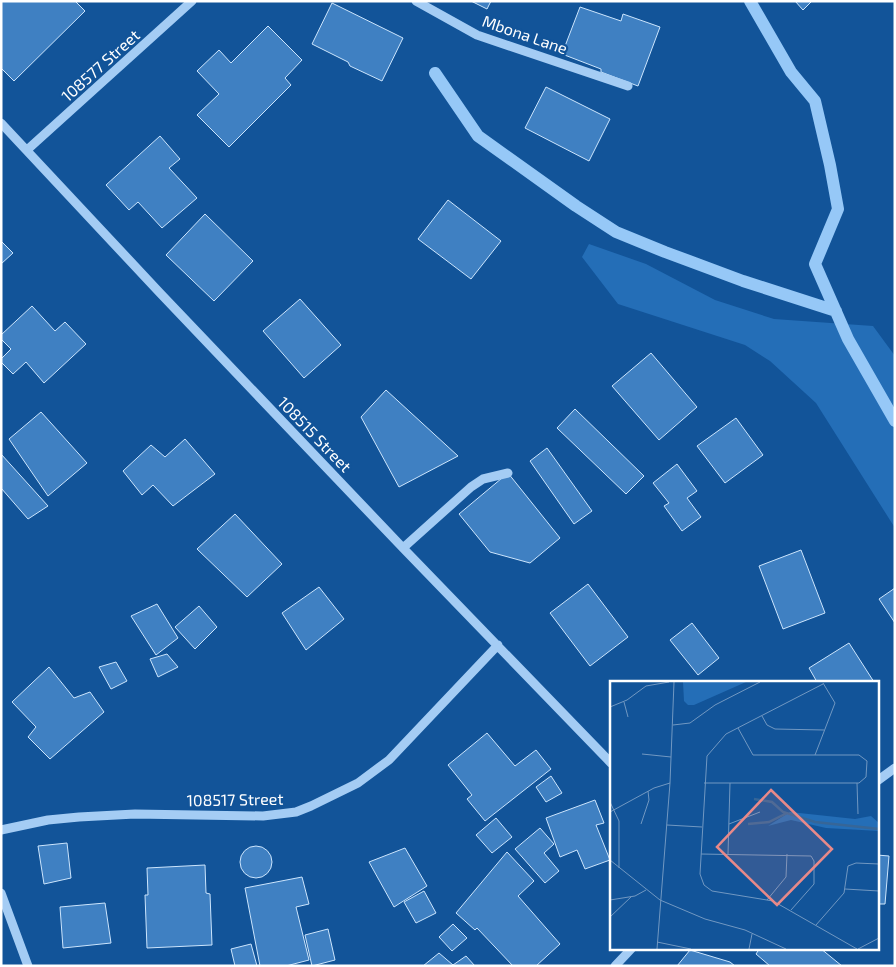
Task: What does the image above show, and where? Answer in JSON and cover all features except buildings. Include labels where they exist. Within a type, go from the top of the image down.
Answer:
[{"type":"street","name":"108577 Street","points":[[27,150],[192,1]]},
{"type":"street","name":"Mbona Lane","points":[[416,1],[478,35],[628,86]]},
{"type":"street","name":"108515 Street","points":[[1,123],[402,548],[610,762]]},
{"type":"street","points":[[402,548],[471,487],[483,479],[508,473]]},
{"type":"street","name":"108517 Street","points":[[1,830],[48,820],[79,817],[135,814],[263,816],[296,812],[358,783],[388,760],[498,645]]},
{"type":"street","points":[[878,780],[895,768]]},
{"type":"street","points":[[1,893],[28,966]]},
{"type":"street","points":[[616,966],[630,950]]},
{"type":"shaded area","points":[[589,244],[646,264],[715,300],[774,319],[873,326],[895,356],[895,528],[816,403],[770,361],[745,345],[618,304],[582,257]]},
{"type":"waterway","points":[[750,1],[791,72],[815,101],[838,209],[815,264],[848,339],[895,421]]},
{"type":"waterway","points":[[435,73],[478,136],[616,232],[743,281],[836,311]]}]
